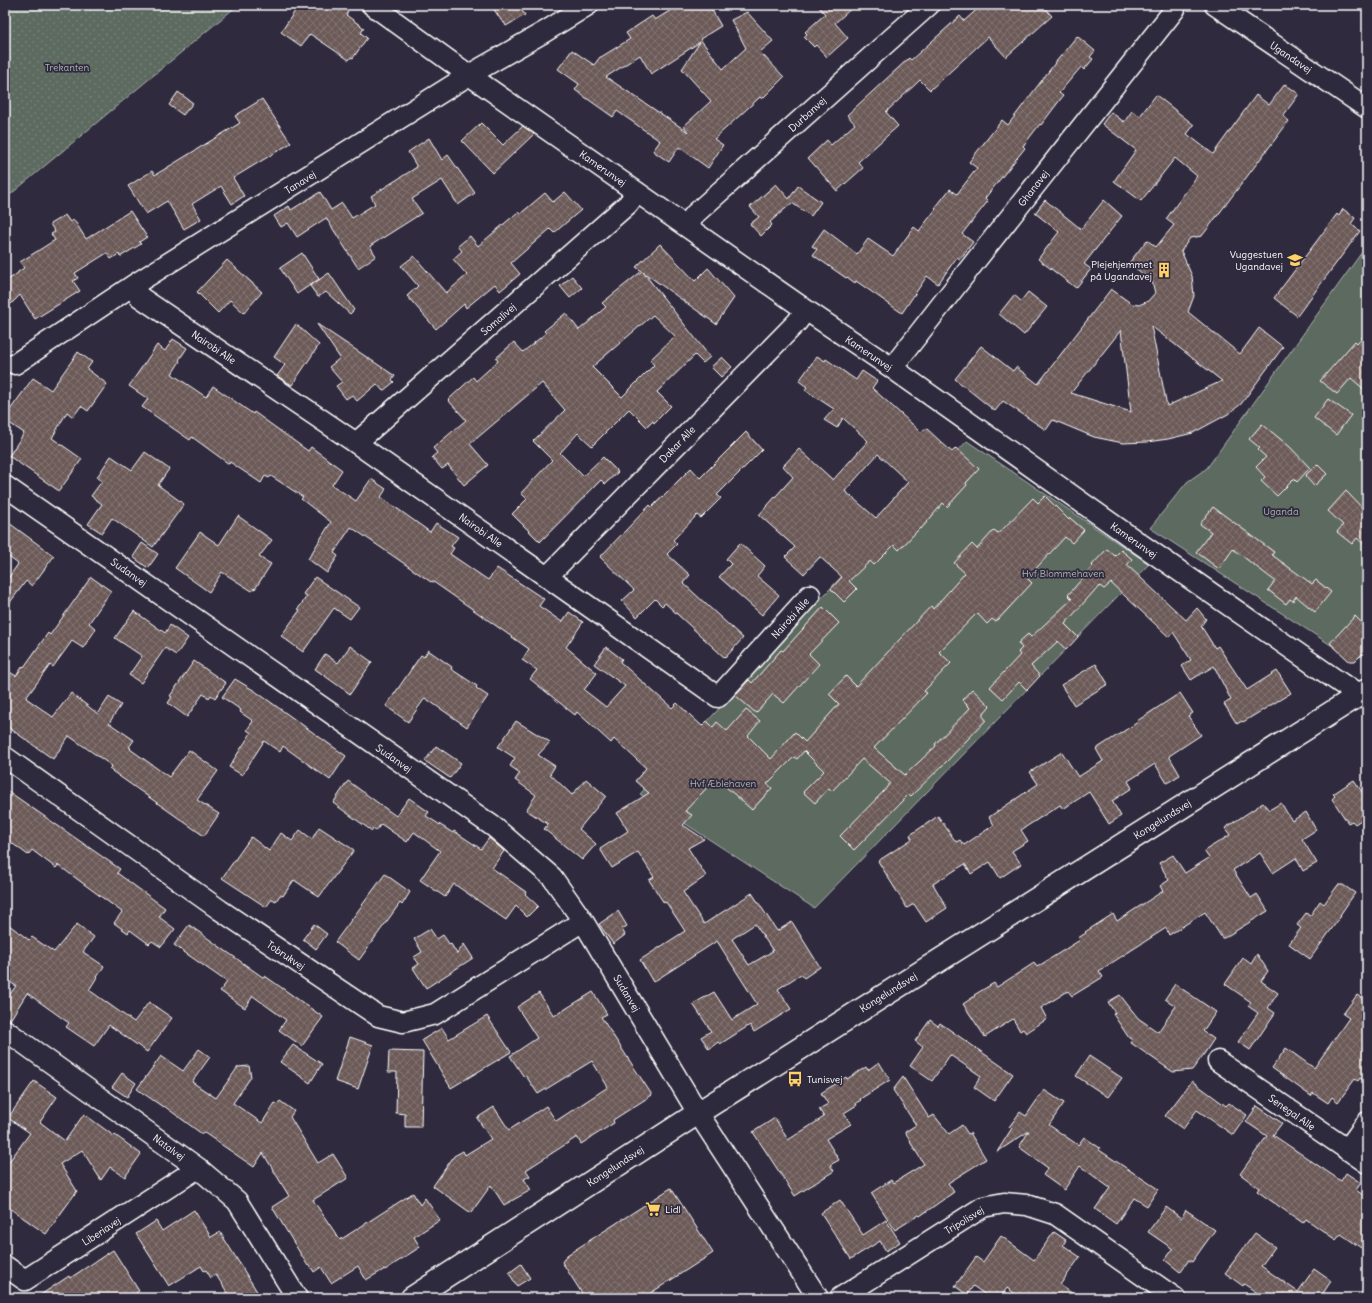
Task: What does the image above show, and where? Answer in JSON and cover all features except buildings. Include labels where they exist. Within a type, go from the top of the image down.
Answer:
[{"type":"street","name":"Kamerunvej","points":[[372,5],[469,75],[806,310],[892,368],[1139,543],[1342,684],[1365,694]]},
{"type":"street","name":"Tanavej","points":[[8,369],[132,286],[469,75],[588,5]]},
{"type":"street","name":"Durbanvej","points":[[686,226],[695,214],[929,5]]},
{"type":"street","name":"Ugandavej","points":[[1215,5],[1367,108]]},
{"type":"street","name":"Ghanavej","points":[[892,368],[1175,9]]},
{"type":"street","name":"Somalivej","points":[[356,442],[628,204],[637,192]]},
{"type":"street","name":"Nairobi Alle","points":[[132,286],[140,297],[356,442],[718,697],[810,595]]},
{"type":"street","name":"Dakar Alle","points":[[547,577],[797,322],[806,310]]},
{"type":"street","name":"Sudanvej","points":[[5,486],[494,827],[552,877],[583,921],[698,1112]]},
{"type":"street","name":"Kongelundsvej","points":[[412,1298],[698,1112],[1365,694]]},
{"type":"street","name":"Tobrukvej","points":[[5,756],[220,910],[378,1016],[403,1022],[435,1014],[583,921]]},
{"type":"street","name":"Natalvej","points":[[5,1030],[198,1168],[236,1201],[297,1298]]},
{"type":"street","name":"Senegal Alle","points":[[1218,1061],[1367,1163]]},
{"type":"street","points":[[698,1112],[818,1298]]},
{"type":"street","points":[[1347,1150],[1367,1122]]},
{"type":"street","name":"Liberiavej","points":[[5,1266],[25,1280],[198,1168]]},
{"type":"street","name":"Tripolisvej","points":[[840,1298],[983,1207],[1004,1203],[1027,1205],[1055,1214],[1175,1298]]},
{"type":"green space","name":"Trekanten","points":[[5,5],[238,5],[5,199]]},
{"type":"green space","name":"Uganda","points":[[1367,245],[1367,653],[1354,660],[1150,528],[1187,482],[1207,468]]},
{"type":"green space","points":[[967,441],[1149,564],[814,908],[640,794]]},
{"type":"place","name":"Vuggestuen Ugandavej","points":[[1295,260]]},
{"type":"place","name":"Plejehjemmet på Ugandavej","points":[[1164,270]]},
{"type":"place","name":"Tunisvej","points":[[795,1079]]},
{"type":"place","name":"Lidl","points":[[653,1209]]},
{"type":"park label","name":"Hvf Blommehaven","points":[[1063,573]]},
{"type":"park label","name":"Hvf Æblehaven","points":[[723,783]]}]
